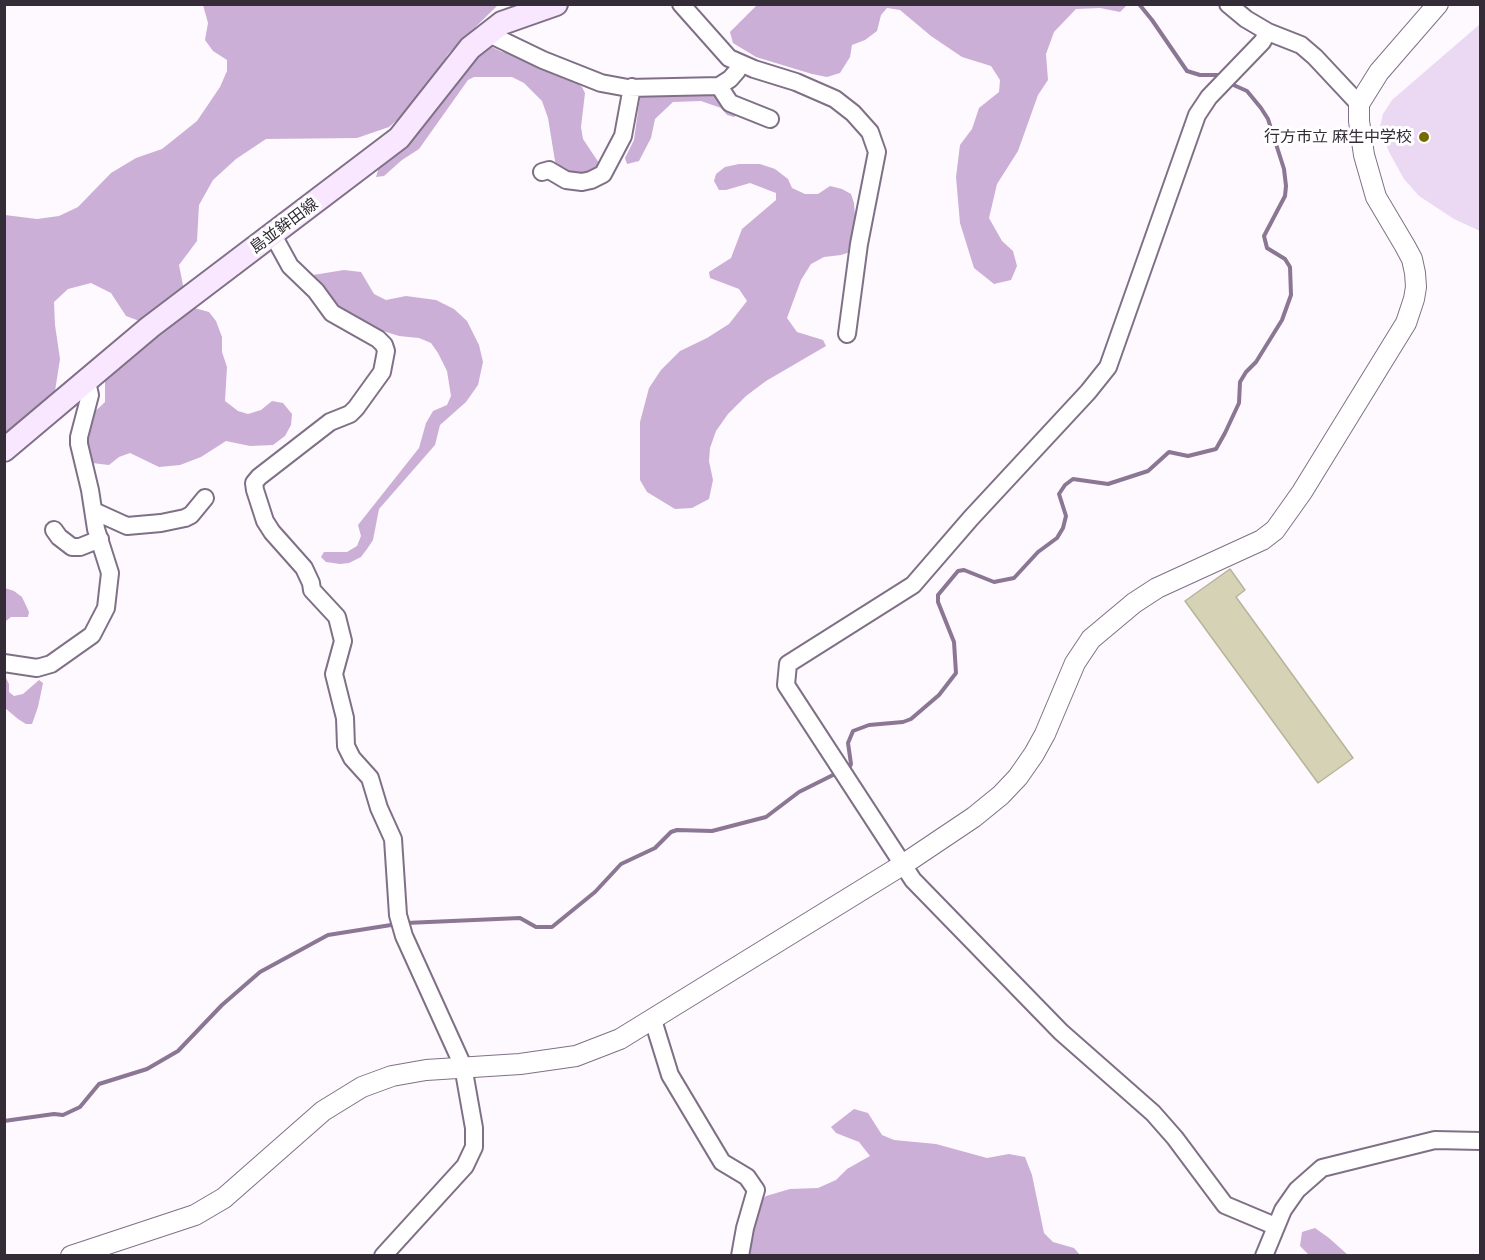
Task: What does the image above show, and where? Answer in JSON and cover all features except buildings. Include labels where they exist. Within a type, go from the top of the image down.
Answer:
[{"type":"main road","name":"島並鉾田線","points":[[4,450],[150,327],[399,138],[470,48],[502,23],[556,4]]},
{"type":"street","points":[[681,4],[729,58],[836,99],[870,132],[877,152],[859,244],[847,334]]},
{"type":"street","points":[[1228,4],[1246,19],[1268,32],[1301,45],[1359,104]]},
{"type":"street","points":[[71,1256],[195,1215],[224,1198],[323,1111],[362,1087],[392,1076],[426,1070],[520,1064],[576,1056],[620,1039],[904,864],[975,817],[1001,795],[1034,754],[1045,734],[1075,663],[1091,639],[1134,603],[1157,588],[1262,540],[1275,530],[1302,492],[1392,348],[1411,312],[1416,287],[1415,273],[1408,252],[1376,197],[1364,155],[1359,104],[1379,72],[1438,4]]},
{"type":"street","points":[[1268,32],[1262,42],[1209,97],[1197,115],[1114,354],[1099,380],[913,585],[788,664],[786,685],[913,880],[1061,1032],[1153,1113],[1175,1138],[1225,1205],[1275,1226]]},
{"type":"street","points":[[489,34],[543,60],[601,83],[632,87],[719,86],[730,80],[740,63]]},
{"type":"street","points":[[719,86],[730,103],[770,119]]},
{"type":"street","points":[[542,172],[549,170],[566,180],[582,182],[603,174],[623,136],[632,87]]},
{"type":"street","points":[[273,235],[290,266],[316,291],[332,313],[378,339],[386,351],[381,372],[356,408],[350,414],[330,422],[259,477],[254,487],[269,527],[304,568],[317,597],[337,617],[343,641],[334,674],[345,717],[346,746],[352,758],[370,778],[393,839],[398,915],[404,936],[463,1066],[474,1128],[474,1147],[465,1166],[383,1256]]},
{"type":"street","points":[[4,663],[25,667],[45,667],[92,635],[106,608],[109,591],[108,563],[100,539],[79,444],[90,395],[87,382]]},
{"type":"street","points":[[94,511],[127,526],[162,523],[191,515],[205,498]]},
{"type":"street","points":[[54,530],[72,547],[80,547],[100,539]]},
{"type":"street","points":[[653,1020],[670,1075],[722,1162],[747,1177],[756,1190],[740,1256]]},
{"type":"street","points":[[1264,1256],[1275,1226],[1297,1190],[1322,1168],[1435,1140],[1480,1141]]},
{"type":"shaded area","points":[[203,5],[498,5],[448,54],[426,95],[389,127],[357,138],[266,139],[236,159],[213,180],[199,205],[197,241],[179,265],[184,290],[145,323],[126,316],[111,293],[91,283],[68,289],[54,302],[60,359],[55,391],[5,435],[5,215],[37,219],[59,216],[78,207],[111,173],[136,158],[162,149],[197,121],[220,87],[227,71],[227,60],[213,51],[205,40],[208,23]]},
{"type":"shaded area","points":[[757,5],[1127,5],[1120,12],[1100,8],[1076,9],[1054,32],[1046,54],[1048,80],[1038,95],[1018,151],[997,184],[989,218],[1002,241],[1013,251],[1017,266],[1011,280],[994,284],[974,268],[960,223],[956,177],[960,145],[972,129],[979,108],[999,92],[1000,80],[991,66],[962,57],[931,36],[900,10],[887,8],[881,15],[877,31],[865,40],[852,45],[850,57],[840,73],[827,77],[812,74],[756,57],[733,43],[730,32]]},
{"type":"shaded area","name":"行方市立 麻生中学校","points":[[1480,24],[1480,231],[1454,219],[1419,196],[1404,179],[1389,152],[1380,127],[1383,114],[1392,100]]},
{"type":"shaded area","points":[[488,45],[502,52],[518,54],[570,77],[582,87],[585,93],[581,127],[583,139],[601,166],[600,170],[575,177],[556,167],[548,118],[542,101],[524,83],[512,77],[474,77],[468,80],[419,149],[384,176],[376,177],[379,167],[439,97]]},
{"type":"shaded area","points":[[645,91],[711,92],[740,113],[734,117],[727,115],[721,108],[701,101],[673,102],[655,119],[651,138],[639,161],[627,164],[625,158],[634,140],[640,97]]},
{"type":"shaded area","points":[[760,164],[775,169],[788,179],[792,188],[805,194],[818,194],[830,186],[842,189],[851,194],[856,228],[850,252],[824,257],[811,264],[801,280],[787,318],[797,332],[823,340],[826,346],[766,381],[728,414],[716,431],[710,448],[709,461],[713,480],[709,499],[692,508],[675,509],[647,492],[640,480],[640,422],[649,388],[661,370],[680,351],[729,324],[747,301],[739,289],[710,278],[709,272],[731,258],[742,229],[776,200],[776,193],[750,183],[719,190],[714,181],[716,174],[725,167]]},
{"type":"shaded area","points":[[344,270],[361,272],[374,294],[386,300],[406,296],[436,300],[454,309],[467,321],[479,345],[483,362],[478,385],[466,402],[440,425],[435,445],[379,509],[373,540],[367,549],[361,557],[349,563],[340,564],[326,562],[321,557],[324,552],[347,552],[357,546],[361,536],[358,525],[419,448],[426,423],[433,411],[447,405],[451,396],[447,371],[431,343],[419,338],[399,336],[343,317],[310,280],[313,275]]},
{"type":"shaded area","points":[[191,307],[209,312],[216,321],[222,337],[222,352],[227,367],[225,401],[238,411],[248,414],[261,410],[272,401],[283,403],[292,414],[291,425],[285,436],[273,445],[250,446],[226,441],[201,457],[180,465],[159,467],[130,453],[119,457],[109,465],[92,463],[84,457],[86,420],[105,402],[105,379],[127,358]]},
{"type":"shaded area","points":[[5,588],[22,597],[29,612],[28,617],[11,617],[6,621],[5,629]]},
{"type":"shaded area","points":[[5,676],[9,684],[9,692],[14,696],[23,694],[39,680],[43,683],[32,724],[26,724],[5,708]]},
{"type":"shaded area","points":[[854,1109],[868,1113],[882,1135],[894,1140],[936,1144],[987,1158],[1009,1154],[1025,1157],[1032,1175],[1044,1233],[1053,1242],[1074,1248],[1080,1255],[736,1256],[733,1241],[740,1220],[766,1196],[790,1189],[818,1188],[836,1180],[847,1169],[870,1156],[859,1142],[836,1133],[831,1127]]},
{"type":"shaded area","points":[[1315,1228],[1348,1255],[1309,1255],[1300,1246],[1302,1232]]},
{"type":"waterway","points":[[1139,4],[1187,71],[1200,75],[1219,75]]},
{"type":"waterway","points":[[849,768],[851,764],[848,743],[853,731],[869,725],[903,722],[911,719],[939,695],[956,673],[954,642],[938,602],[938,595],[958,571],[964,570],[994,582],[1014,578],[1038,552],[1057,538],[1063,528],[1066,516],[1059,494],[1073,479],[1108,484],[1148,471],[1169,452],[1188,456],[1216,449],[1225,433],[1239,403],[1240,382],[1256,362],[1282,320],[1291,295],[1290,267],[1285,259],[1267,248],[1264,236],[1285,196],[1284,169],[1268,119],[1261,108],[1247,91],[1229,83]]},
{"type":"waterway","points":[[406,923],[520,918],[536,927],[552,927],[595,892],[621,864],[655,848],[671,832],[677,830],[712,831],[766,817],[799,792],[835,774]]},
{"type":"waterway","points":[[4,1121],[54,1114],[63,1115],[80,1107],[99,1084],[147,1069],[178,1051],[222,1005],[260,972],[328,935],[391,925]]},
{"type":"place","name":"行方市立 麻生中学校","points":[[1424,137]]}]
